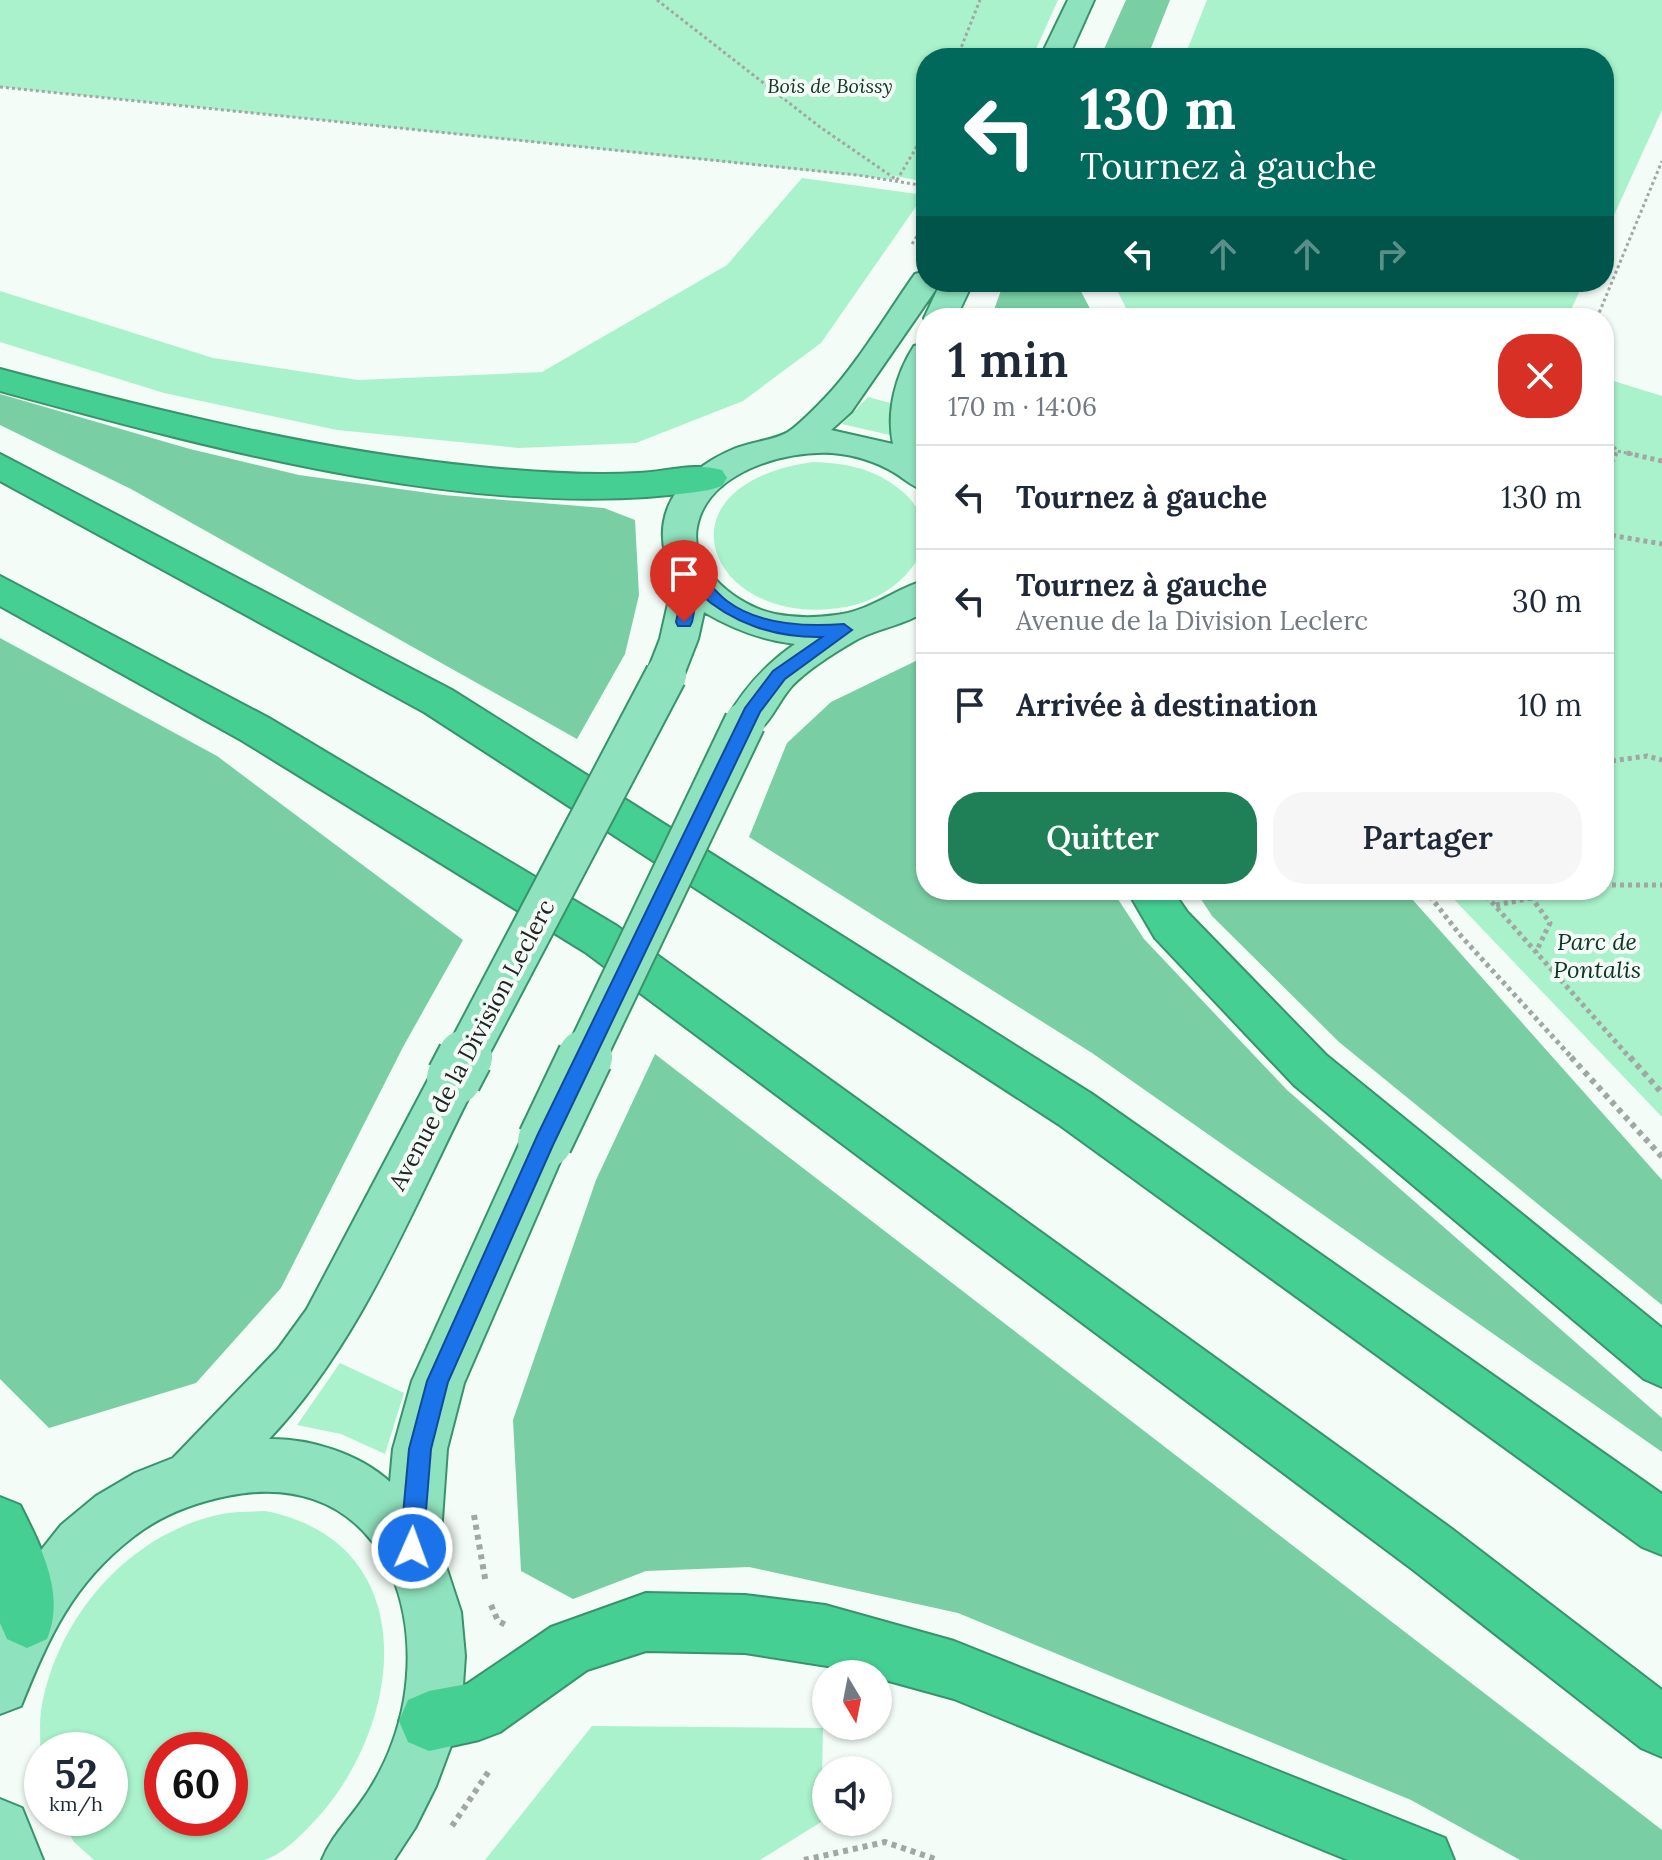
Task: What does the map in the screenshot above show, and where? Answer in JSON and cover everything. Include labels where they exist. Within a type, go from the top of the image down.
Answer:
[{"type":"highway","points":[[0,380],[199,432],[353,464],[562,485],[653,487],[709,478]]},
{"type":"highway","points":[[0,466],[438,701],[1075,1109],[1662,1527]]},
{"type":"highway","points":[[0,589],[255,729],[601,939],[1432,1549],[1662,1727]]},
{"type":"highway","points":[[1155,900],[1171,925],[1310,1070],[1662,1361]]},
{"type":"highway","points":[[0,1525],[20,1565],[27,1619]]},
{"type":"highway","points":[[429,1721],[479,1711],[571,1647],[646,1622],[745,1624],[825,1634],[954,1670],[1423,1860]]},
{"type":"main road","points":[[1059,48],[1081,0]]},
{"type":"main road","points":[[798,442],[839,404],[918,292]]},
{"type":"main road","points":[[916,380],[906,406],[907,429],[916,455]]},
{"type":"main road","points":[[916,471],[903,462],[865,447],[798,442],[749,454],[709,478],[690,501],[680,526],[680,543],[692,578],[723,606],[766,625],[817,632],[844,630],[891,616],[916,600]]},
{"type":"main road","name":"Avenue de la Division Leclerc","points":[[191,1475],[251,1423],[304,1360],[325,1327],[666,675],[677,648],[692,578]]},
{"type":"main road","points":[[412,1548],[420,1449],[438,1381],[545,1141],[745,722],[779,675],[844,630]]},
{"type":"main road","points":[[0,1685],[27,1619],[52,1580],[82,1544],[153,1492],[191,1475],[265,1463],[302,1467],[335,1478],[365,1495],[391,1520],[412,1548],[428,1586],[436,1628],[437,1673],[429,1721],[413,1767],[390,1811],[353,1860]]},
{"type":"path","points":[[657,0],[820,127],[897,180]]},
{"type":"path","points":[[961,48],[980,0]]},
{"type":"path","points":[[0,87],[916,184]]},
{"type":"path","points":[[897,180],[916,148]]},
{"type":"path","points":[[1614,277],[1662,161]]},
{"type":"path","points":[[909,248],[916,237]]},
{"type":"path","points":[[1614,447],[1617,451],[1662,461]]},
{"type":"path","points":[[1614,457],[1617,451]]},
{"type":"path","points":[[1614,536],[1661,545]]},
{"type":"path","points":[[1614,761],[1647,756],[1662,760]]},
{"type":"path","points":[[1614,885],[1662,885]]},
{"type":"path","points":[[1433,900],[1461,936],[1662,1157]]},
{"type":"path","points":[[1490,900],[1662,1093]]},
{"type":"path","points":[[1495,906],[1523,900]]},
{"type":"path","points":[[1533,900],[1550,923],[1536,952]]},
{"type":"path","points":[[473,1508],[490,1603],[498,1621],[513,1628]]},
{"type":"path","points":[[804,1860],[885,1842],[938,1860]]},
{"type":"green space","name":"Bois de Boissy","points":[[0,0],[1058,0],[1036,48],[916,48],[916,180],[890,175],[897,180],[0,87]]},
{"type":"green space","points":[[1207,0],[1662,0],[1662,110],[1614,215],[1614,48],[1188,48]]},
{"type":"green space","points":[[802,178],[916,194],[916,206],[821,343],[743,401],[636,443],[519,448],[337,430],[164,393],[0,342],[0,291],[213,358],[358,380],[542,372],[727,265]]},
{"type":"green space","points":[[1118,292],[1579,292],[1572,308],[1126,308]]},
{"type":"green space","name":"Parc de Pontalis","points":[[1614,381],[1662,396],[1662,1117],[1455,900],[1614,900]]},
{"type":"green space","points":[[868,397],[894,404],[894,436],[842,424]]},
{"type":"green space","points":[[813,462],[855,467],[885,479],[916,509],[916,561],[888,590],[867,601],[845,607],[798,609],[760,598],[732,578],[716,552],[715,524],[729,498],[761,476]]},
{"type":"green space","points":[[340,1363],[404,1393],[385,1454],[341,1434],[297,1425]]},
{"type":"green space","points":[[265,1511],[316,1529],[352,1558],[374,1595],[384,1638],[382,1684],[369,1731],[349,1775],[320,1815],[302,1834],[272,1857],[264,1860],[94,1860],[70,1836],[128,1836],[128,1732],[40,1732],[41,1711],[49,1677],[80,1613],[102,1585],[128,1560],[188,1524],[238,1512]]},
{"type":"green space","points":[[592,1726],[812,1728],[812,1740],[823,1740],[822,1756],[812,1756],[812,1828],[760,1860],[485,1860]]},
{"type":"shaded area","points":[[1126,0],[1170,0],[1151,48],[1104,48]]},
{"type":"shaded area","points":[[1000,292],[1081,292],[1090,308],[995,308]]},
{"type":"shaded area","points":[[0,394],[190,449],[299,475],[443,495],[604,508],[635,520],[639,595],[625,654],[577,739],[131,489],[0,425]]},
{"type":"shaded area","points":[[0,638],[217,756],[463,940],[403,1047],[281,1288],[196,1383],[49,1428],[0,1379]]},
{"type":"shaded area","points":[[916,661],[916,900],[1119,900],[1144,939],[1287,1090],[1662,1418],[1662,1452],[1092,1053],[749,837],[787,743],[831,702]]},
{"type":"shaded area","points":[[1202,900],[1413,900],[1662,1180],[1662,1305],[1339,1042],[1212,916]]},
{"type":"shaded area","points":[[655,1054],[1662,1830],[1662,1860],[1520,1860],[1411,1800],[958,1613],[749,1567],[646,1571],[573,1599],[521,1571],[513,1420],[596,1180]]},
{"type":"route","points":[[412,1548],[414,1492],[420,1449],[438,1381],[450,1348],[545,1141],[753,708],[779,675],[844,630],[817,632],[766,625],[723,606],[692,578],[684,622]]}]
